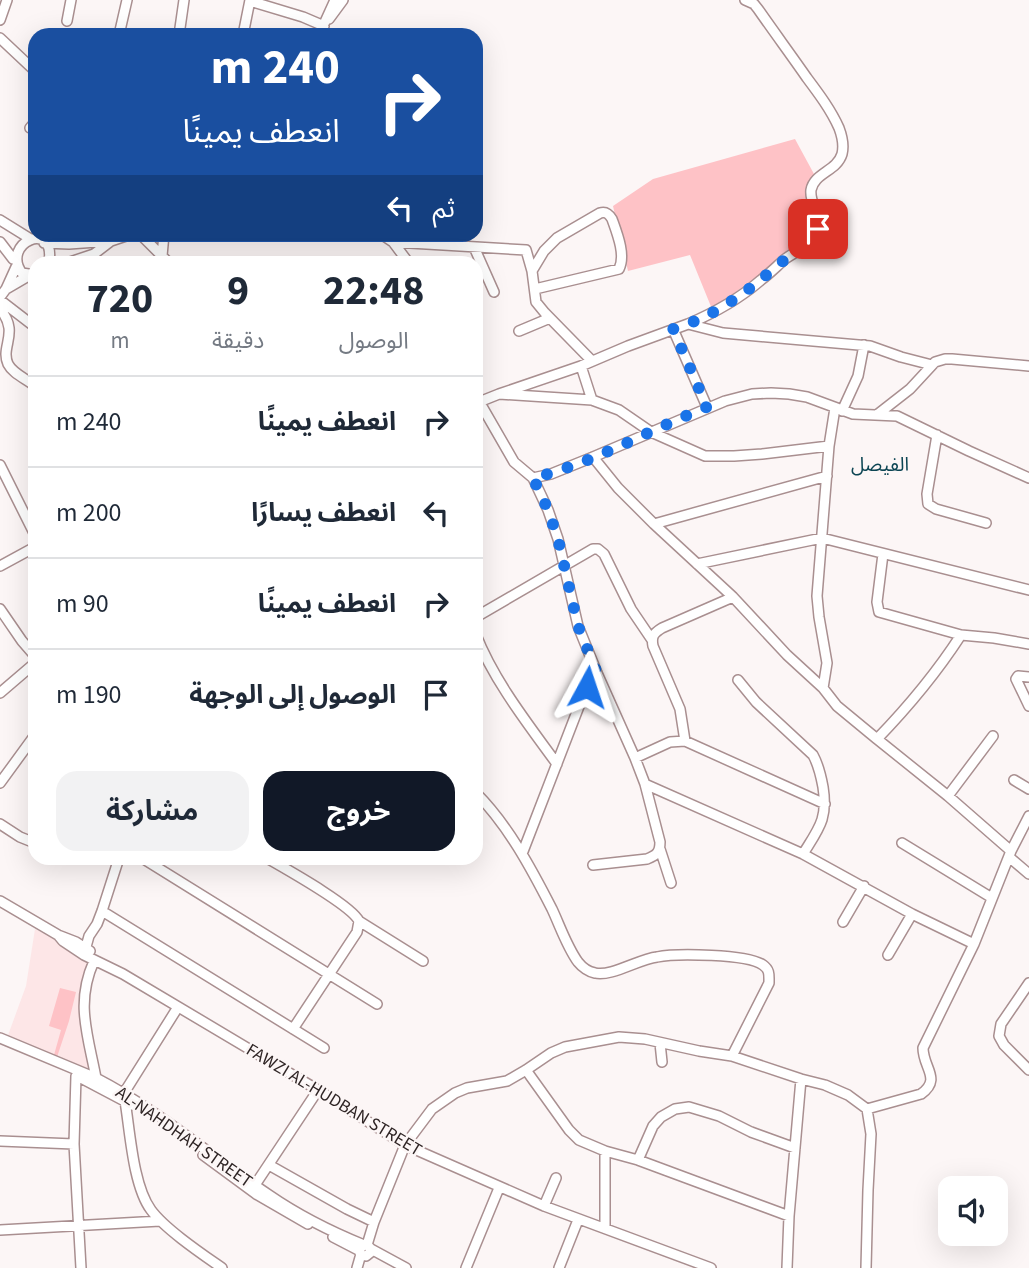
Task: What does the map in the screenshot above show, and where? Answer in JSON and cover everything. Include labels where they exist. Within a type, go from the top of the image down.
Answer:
[{"type":"street","points":[[0,20],[7,0]]},
{"type":"street","points":[[67,21],[72,0]]},
{"type":"street","points":[[121,28],[127,0]]},
{"type":"street","points":[[180,28],[184,0]]},
{"type":"street","points":[[322,28],[335,0]]},
{"type":"street","points":[[322,28],[343,0]]},
{"type":"street","points":[[483,398],[581,366],[709,315],[740,296],[811,241],[819,223],[811,188],[836,164],[842,154],[843,143],[830,110],[758,9],[745,0]]},
{"type":"street","points":[[244,28],[250,1],[303,17],[322,28]]},
{"type":"street","points":[[0,38],[28,64]]},
{"type":"street","points":[[533,271],[544,251],[556,238],[600,213],[606,212],[612,219],[622,262],[619,269],[535,289]]},
{"type":"street","points":[[0,220],[28,237]]},
{"type":"street","points":[[2,295],[14,263],[16,245],[28,238]]},
{"type":"street","points":[[0,242],[22,273],[28,274]]},
{"type":"street","points":[[49,256],[44,243],[111,242]]},
{"type":"street","points":[[95,256],[111,242]]},
{"type":"street","points":[[148,242],[162,256]]},
{"type":"street","points":[[393,242],[526,250],[533,271],[536,302],[592,361]]},
{"type":"street","points":[[393,242],[404,256]]},
{"type":"street","points":[[474,247],[478,256]]},
{"type":"street","points":[[483,267],[494,292]]},
{"type":"street","points":[[2,295],[28,278]]},
{"type":"street","points":[[2,295],[28,320]]},
{"type":"street","points":[[0,309],[9,326],[8,363],[28,381]]},
{"type":"street","points":[[519,331],[550,318]]},
{"type":"street","points":[[688,324],[723,334],[877,347],[932,365]]},
{"type":"street","points":[[673,329],[707,407]]},
{"type":"street","points":[[824,688],[827,663],[817,596],[829,446],[838,410],[858,376],[864,345]]},
{"type":"street","points":[[878,414],[910,389],[932,365],[945,359],[1029,366]]},
{"type":"street","points":[[581,366],[592,400]]},
{"type":"street","points":[[533,478],[551,474],[593,457],[707,407],[752,394],[771,393],[807,397],[853,414],[897,416],[1029,478]]},
{"type":"street","points":[[499,394],[592,400],[619,410],[651,432],[705,456],[762,454],[829,446]]},
{"type":"street","points":[[483,408],[514,462],[533,478],[554,527],[578,626],[645,784],[671,883]]},
{"type":"street","points":[[937,435],[927,488],[928,504],[936,509],[986,523]]},
{"type":"street","points":[[593,457],[618,488],[733,597],[787,655],[824,688],[837,706],[948,796],[1029,874]]},
{"type":"street","points":[[0,466],[28,520]]},
{"type":"street","points":[[654,524],[827,476]]},
{"type":"street","points":[[697,564],[822,538],[1029,590]]},
{"type":"street","points":[[483,613],[593,549],[598,549],[604,554],[631,609],[652,640],[680,709],[685,741]]},
{"type":"street","points":[[0,566],[28,551]]},
{"type":"street","points":[[883,554],[877,602],[879,612],[961,635],[1029,644]]},
{"type":"street","points":[[652,640],[655,632],[662,628],[733,597]]},
{"type":"street","points":[[0,609],[28,648]]},
{"type":"street","points":[[877,739],[896,720],[961,635]]},
{"type":"street","points":[[483,650],[519,711],[557,764]]},
{"type":"street","points":[[0,693],[28,669]]},
{"type":"street","points":[[522,854],[583,696],[597,673]]},
{"type":"street","points":[[1029,677],[1018,676],[1016,680],[1029,706]]},
{"type":"street","points":[[738,680],[756,702],[813,755],[818,765],[825,804],[823,817],[803,854]]},
{"type":"street","points":[[948,796],[993,736]]},
{"type":"street","points":[[635,758],[670,742],[685,741],[825,804]]},
{"type":"street","points":[[0,783],[28,745]]},
{"type":"street","points":[[1014,780],[1029,789]]},
{"type":"street","points":[[645,784],[803,854],[912,914],[974,944]]},
{"type":"street","points":[[483,801],[522,854],[576,959],[587,970],[601,974],[659,956],[742,958],[765,966],[769,973],[769,983],[732,1056]]},
{"type":"street","points":[[867,1109],[921,1094],[928,1089],[932,1079],[923,1057],[923,1048],[974,944],[1010,854],[1029,817]]},
{"type":"street","points":[[0,824],[28,840]]},
{"type":"street","points":[[902,843],[992,898]]},
{"type":"street","points":[[593,865],[648,859],[656,856],[660,849]]},
{"type":"street","points":[[76,942],[86,940],[97,924],[117,865]]},
{"type":"street","points":[[153,865],[377,1004]]},
{"type":"street","points":[[278,865],[344,906],[357,916],[359,921],[423,961]]},
{"type":"street","points":[[843,922],[864,886]]},
{"type":"street","name":"FAWZI AL-HUDBAN STREET","points":[[0,901],[58,935],[76,942],[89,955]]},
{"type":"street","points":[[102,911],[324,1048]]},
{"type":"street","points":[[888,955],[912,914]]},
{"type":"street","points":[[293,1029],[357,932],[359,921]]},
{"type":"street","points":[[89,955],[97,924]]},
{"type":"street","name":"FAWZI AL-HUDBAN STREET","points":[[58,935],[63,941],[117,968],[405,1145],[578,1220],[709,1268]]},
{"type":"street","points":[[89,936],[83,1007],[96,1078]]},
{"type":"street","points":[[1029,983],[1026,995],[1002,1024],[999,1037],[1029,1070]]},
{"type":"street","points":[[178,1007],[124,1097],[141,1190],[151,1210],[160,1221],[211,1264],[222,1268]]},
{"type":"street","points":[[364,1268],[374,1222],[405,1145],[432,1109],[467,1088],[500,1083],[565,1047],[620,1037],[645,1039],[732,1056],[825,1086],[848,1096],[867,1109],[871,1135],[866,1268]]},
{"type":"street","name":"AL-NAHDHAH STREET","points":[[0,1038],[96,1078],[256,1194],[289,1214],[366,1251]]},
{"type":"street","points":[[660,1043],[662,1062]]},
{"type":"street","name":"AL-NAHDHAH STREET","points":[[0,1044],[124,1097],[182,1132],[270,1196],[366,1251]]},
{"type":"street","points":[[526,1070],[579,1140],[789,1216]]},
{"type":"street","points":[[76,1076],[74,1144],[81,1268]]},
{"type":"street","points":[[788,1268],[789,1216],[801,1079]]},
{"type":"street","points":[[255,1185],[318,1090]]},
{"type":"street","points":[[638,1160],[653,1126],[661,1117],[676,1109],[689,1107],[719,1116],[751,1132],[796,1148]]},
{"type":"street","points":[[0,1141],[74,1144]]},
{"type":"street","points":[[605,1151],[605,1228]]},
{"type":"street","points":[[269,1166],[374,1222]]},
{"type":"street","points":[[544,1206],[556,1178]]},
{"type":"street","points":[[466,1268],[499,1188]]},
{"type":"street","points":[[559,1268],[578,1220]]},
{"type":"street","points":[[0,1230],[160,1221]]},
{"type":"street","points":[[366,1251],[406,1268]]},
{"type":"street","points":[[357,1268],[366,1251]]},
{"type":"shaded area","points":[[795,139],[814,174],[807,198],[812,237],[712,309],[690,255],[628,271],[613,206],[653,179]]},
{"type":"shaded area","points":[[35,929],[63,943],[89,962],[80,1007],[89,1068],[82,1071],[7,1038],[26,986]]},
{"type":"shaded area","points":[[60,988],[76,992],[57,1057],[54,1055],[61,1030],[49,1026]]},
{"type":"district","name":"الفيصل","points":[[880,465]]},
{"type":"route","points":[[587,687],[597,673],[578,626],[558,539],[533,478],[551,474],[593,457],[707,407],[673,329],[709,315],[740,296],[811,241],[818,229]]}]
